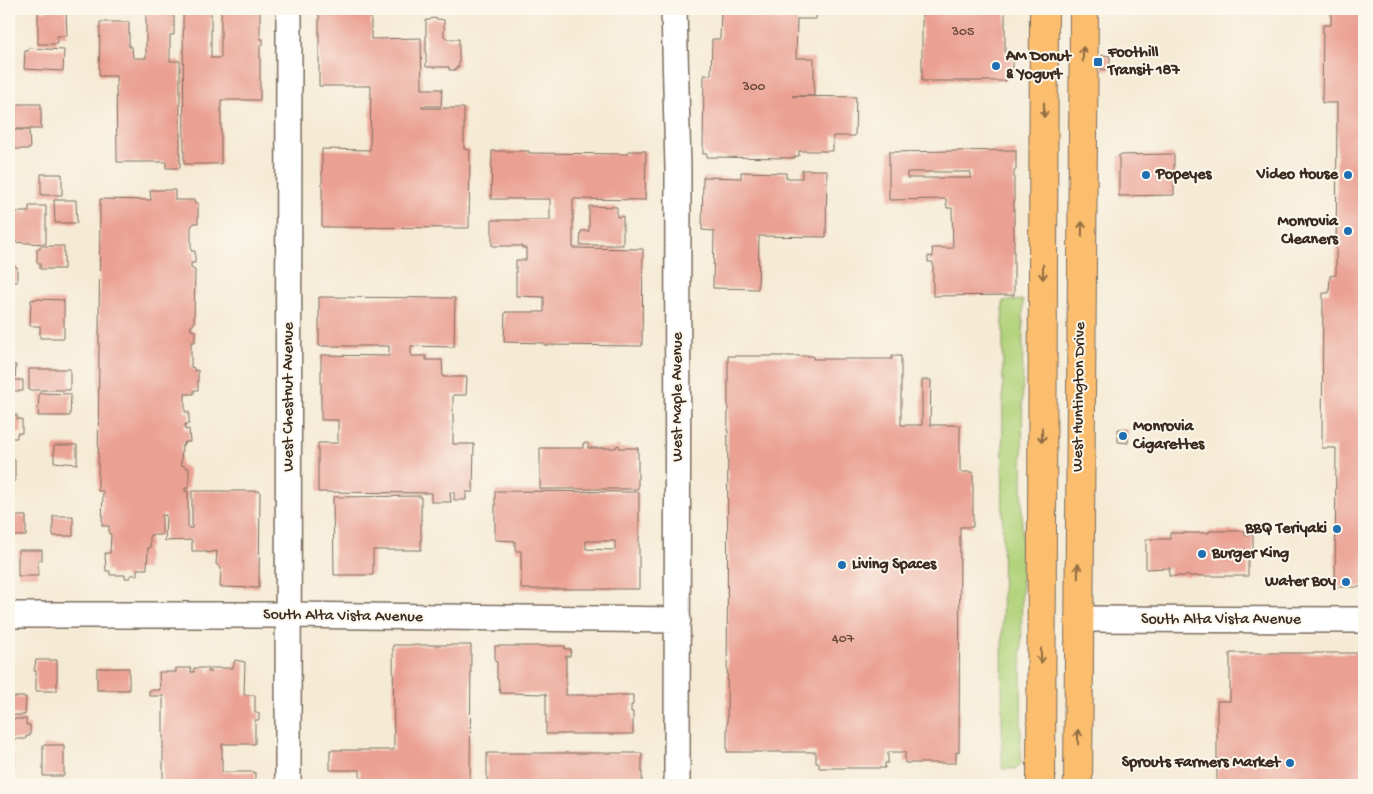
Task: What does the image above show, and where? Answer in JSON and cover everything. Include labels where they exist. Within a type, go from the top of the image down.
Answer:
[{"type":"main road","points":[[1041,785],[1044,9]]},
{"type":"main road","name":"West Huntington Drive","points":[[1078,785],[1084,9]]},
{"type":"main road","points":[[1042,483],[1056,517],[1056,595],[1078,619]]},
{"type":"main road","points":[[1041,723],[1055,743],[1059,767],[1059,785]]},
{"type":"street","name":"West Chestnut Avenue","points":[[288,785],[289,9]]},
{"type":"street","name":"West Maple Avenue","points":[[674,9],[678,169],[677,785]]},
{"type":"street","name":"South Alta Vista Avenue","points":[[9,615],[678,620]]},
{"type":"street","name":"South Alta Vista Avenue","points":[[1078,619],[1364,620]]},
{"type":"green space","points":[[1023,300],[1021,764],[1015,769],[1002,769],[1003,301]]},
{"type":"building","points":[[47,9],[66,10],[67,36],[57,36],[57,44],[38,44],[38,10],[47,11]]},
{"type":"building","points":[[146,9],[174,9],[174,35],[170,35],[170,61],[180,61],[180,168],[166,168],[166,162],[117,162],[116,76],[99,76],[100,22],[129,22],[129,47],[132,47],[133,58],[146,58]]},
{"type":"building","points":[[183,9],[211,9],[211,58],[221,58],[221,9],[260,9],[260,39],[263,39],[263,45],[260,45],[260,100],[221,100],[221,164],[184,164]]},
{"type":"building","points":[[324,9],[371,9],[371,39],[421,38],[422,89],[442,89],[441,106],[422,106],[422,108],[464,108],[464,149],[470,150],[469,228],[322,227],[322,149],[370,150],[371,86],[319,86],[319,13]]},
{"type":"building","points":[[721,9],[817,9],[816,19],[797,19],[796,58],[814,58],[814,96],[792,96],[856,97],[855,136],[833,136],[833,151],[799,151],[799,156],[795,156],[795,158],[707,157],[707,154],[703,154],[704,75],[711,75],[712,39],[720,39]]},
{"type":"building","points":[[922,9],[1005,9],[1005,55],[1013,55],[1013,78],[1006,78],[1006,81],[922,81]]},
{"type":"building","points":[[1331,9],[1364,9],[1364,587],[1335,587],[1336,448],[1322,448],[1323,293],[1329,293],[1330,276],[1336,275],[1337,103],[1322,103],[1323,25],[1331,25]]},
{"type":"building","points":[[432,18],[444,20],[444,36],[448,39],[459,39],[459,67],[456,67],[456,70],[449,70],[449,67],[426,67],[426,20]]},
{"type":"building","points":[[28,48],[64,50],[63,71],[24,69],[25,51],[28,51]]},
{"type":"building","points":[[1102,55],[1110,56],[1110,70],[1101,69]]},
{"type":"building","points":[[9,104],[41,104],[41,129],[9,129]]},
{"type":"building","points":[[9,130],[29,130],[30,149],[9,149]]},
{"type":"building","points":[[1016,150],[1016,170],[1014,170],[1014,295],[933,296],[933,262],[928,262],[928,256],[933,257],[932,248],[953,248],[952,208],[947,208],[946,199],[889,200],[889,152]],"holes":[[[907,172],[971,172],[971,178],[907,178]]]},
{"type":"building","points":[[492,151],[628,154],[628,151],[646,151],[645,200],[573,199],[573,248],[643,249],[642,346],[544,345],[544,343],[504,342],[505,312],[544,312],[544,297],[516,296],[516,260],[526,260],[526,248],[522,248],[522,246],[492,246],[492,220],[550,220],[550,199],[491,199]]},
{"type":"building","points":[[1174,154],[1174,195],[1119,196],[1119,155]]},
{"type":"building","points":[[802,170],[827,170],[826,237],[759,236],[758,289],[713,288],[714,231],[702,230],[703,177],[741,178],[741,172],[786,173],[786,178],[802,178]]},
{"type":"building","points":[[41,174],[62,174],[62,195],[41,195]]},
{"type":"building","points":[[150,190],[175,190],[175,200],[195,200],[194,203],[198,203],[198,223],[194,223],[191,227],[191,251],[195,251],[195,263],[191,263],[191,268],[195,270],[194,324],[191,326],[191,330],[195,331],[195,342],[191,342],[191,367],[194,368],[194,371],[198,370],[198,390],[194,390],[194,394],[185,394],[185,412],[189,412],[189,424],[185,424],[185,430],[189,429],[190,442],[185,442],[182,445],[181,465],[189,468],[189,488],[185,488],[185,491],[188,491],[188,528],[192,528],[192,491],[260,491],[259,588],[220,587],[221,568],[216,564],[217,551],[206,553],[206,551],[192,551],[192,540],[165,541],[166,515],[162,515],[162,535],[150,535],[147,569],[137,569],[137,575],[130,575],[130,578],[125,578],[125,575],[110,575],[110,571],[106,571],[105,553],[110,553],[111,534],[109,534],[109,526],[102,526],[103,491],[98,491],[100,199],[151,200]]},
{"type":"building","points":[[54,200],[76,200],[77,223],[55,223]]},
{"type":"building","points":[[29,206],[46,206],[46,244],[9,242],[9,212],[29,212]]},
{"type":"building","points":[[589,206],[617,207],[617,217],[623,216],[623,245],[580,245],[581,231],[589,231]]},
{"type":"building","points":[[40,246],[64,246],[64,269],[40,269],[40,263],[37,263],[37,249],[40,249]]},
{"type":"building","points":[[9,264],[17,267],[17,282],[9,282]]},
{"type":"building","points":[[319,297],[455,298],[454,347],[411,346],[411,356],[426,356],[426,360],[442,360],[443,377],[467,377],[466,395],[453,395],[453,444],[474,444],[473,492],[466,492],[466,500],[454,500],[454,492],[450,492],[451,502],[431,502],[431,493],[318,492],[318,443],[338,443],[338,420],[321,420],[321,355],[389,356],[389,346],[319,346]]},
{"type":"building","points":[[31,300],[64,300],[64,338],[40,338],[40,326],[30,326]]},
{"type":"building","points":[[728,356],[813,356],[813,359],[892,359],[892,356],[901,356],[901,425],[922,425],[922,380],[931,380],[930,425],[960,425],[960,472],[973,472],[973,527],[960,527],[959,752],[956,752],[956,763],[905,763],[905,752],[888,752],[888,763],[885,763],[885,768],[819,768],[819,763],[816,763],[816,752],[727,752]]},
{"type":"building","points":[[9,365],[16,365],[15,380],[23,380],[23,391],[9,391]]},
{"type":"building","points":[[29,369],[70,369],[70,390],[29,390]]},
{"type":"building","points":[[39,393],[71,394],[70,416],[38,416]]},
{"type":"building","points":[[9,415],[17,415],[17,419],[22,419],[22,433],[17,433],[17,438],[9,438]]},
{"type":"building","name":"Monrovia Cigarettes","points":[[1118,429],[1128,429],[1128,443],[1118,442]]},
{"type":"building","points":[[583,443],[588,443],[588,448],[616,448],[619,445],[619,448],[638,448],[638,489],[540,489],[540,448],[583,448]]},
{"type":"building","points":[[77,445],[77,464],[54,462],[54,446]]},
{"type":"building","points":[[9,460],[15,460],[15,481],[9,481]]},
{"type":"building","points":[[495,491],[639,492],[639,589],[521,589],[521,551],[515,551],[515,541],[495,540]],"holes":[[[586,541],[615,541],[615,550],[586,549]]]},
{"type":"building","points":[[421,496],[421,550],[373,550],[373,575],[334,575],[333,497]]},
{"type":"building","points":[[9,516],[26,516],[26,536],[9,536]]},
{"type":"building","points":[[53,516],[73,516],[73,536],[53,536]]},
{"type":"building","points":[[1209,531],[1245,531],[1245,535],[1253,535],[1253,555],[1248,555],[1248,576],[1169,576],[1170,568],[1146,569],[1146,539],[1170,539],[1170,533],[1209,533]]},
{"type":"building","points":[[18,550],[42,550],[42,560],[38,560],[38,576],[18,576]]},
{"type":"building","points":[[393,645],[471,645],[470,785],[360,785],[360,770],[330,770],[330,750],[394,750]]},
{"type":"building","points":[[495,646],[565,646],[565,649],[571,649],[570,656],[566,656],[566,695],[633,695],[631,712],[633,712],[633,734],[546,734],[546,694],[500,693],[497,679],[497,662],[495,661]]},
{"type":"building","points":[[1230,653],[1364,653],[1364,785],[1217,785],[1217,701],[1230,701]]},
{"type":"building","points":[[36,660],[57,660],[57,691],[36,691],[36,671],[34,671]]},
{"type":"building","points":[[235,660],[245,662],[244,695],[255,695],[255,713],[259,713],[259,720],[255,720],[255,744],[222,744],[222,772],[255,772],[255,785],[163,785],[163,696],[149,696],[149,690],[160,690],[159,672],[176,672],[176,668],[191,668],[191,672],[194,672],[194,668],[208,668],[208,672],[211,672],[211,668],[233,668]]},
{"type":"building","points":[[97,668],[129,668],[129,690],[97,690]]},
{"type":"building","points":[[9,697],[26,697],[25,715],[9,715]]},
{"type":"building","points":[[9,719],[26,719],[26,725],[30,725],[30,736],[26,736],[26,739],[9,739]]},
{"type":"building","points":[[43,745],[64,745],[64,776],[43,776]]},
{"type":"building","points":[[487,753],[642,753],[642,785],[487,785]]},
{"type":"building","points":[[9,755],[14,755],[13,780],[9,780]]},
{"type":"place","name":"Foothill Transit 187","points":[[1098,62]]},
{"type":"place","name":"AM Donut & Yogurt","points":[[996,66]]},
{"type":"place","name":"Popeyes","points":[[1146,175]]},
{"type":"place","name":"Video House","points":[[1348,175]]},
{"type":"place","name":"Monrovia Cleaners","points":[[1348,231]]},
{"type":"place","name":"Monrovia Cigarettes","points":[[1123,436]]},
{"type":"place","name":"BBQ Teriyaki","points":[[1337,529]]},
{"type":"place","name":"Burger King","points":[[1202,554]]},
{"type":"place","name":"Living Spaces","points":[[842,565]]},
{"type":"place","name":"Water Boy","points":[[1346,582]]},
{"type":"place","name":"Sprouts Farmers Market","points":[[1290,763]]}]
